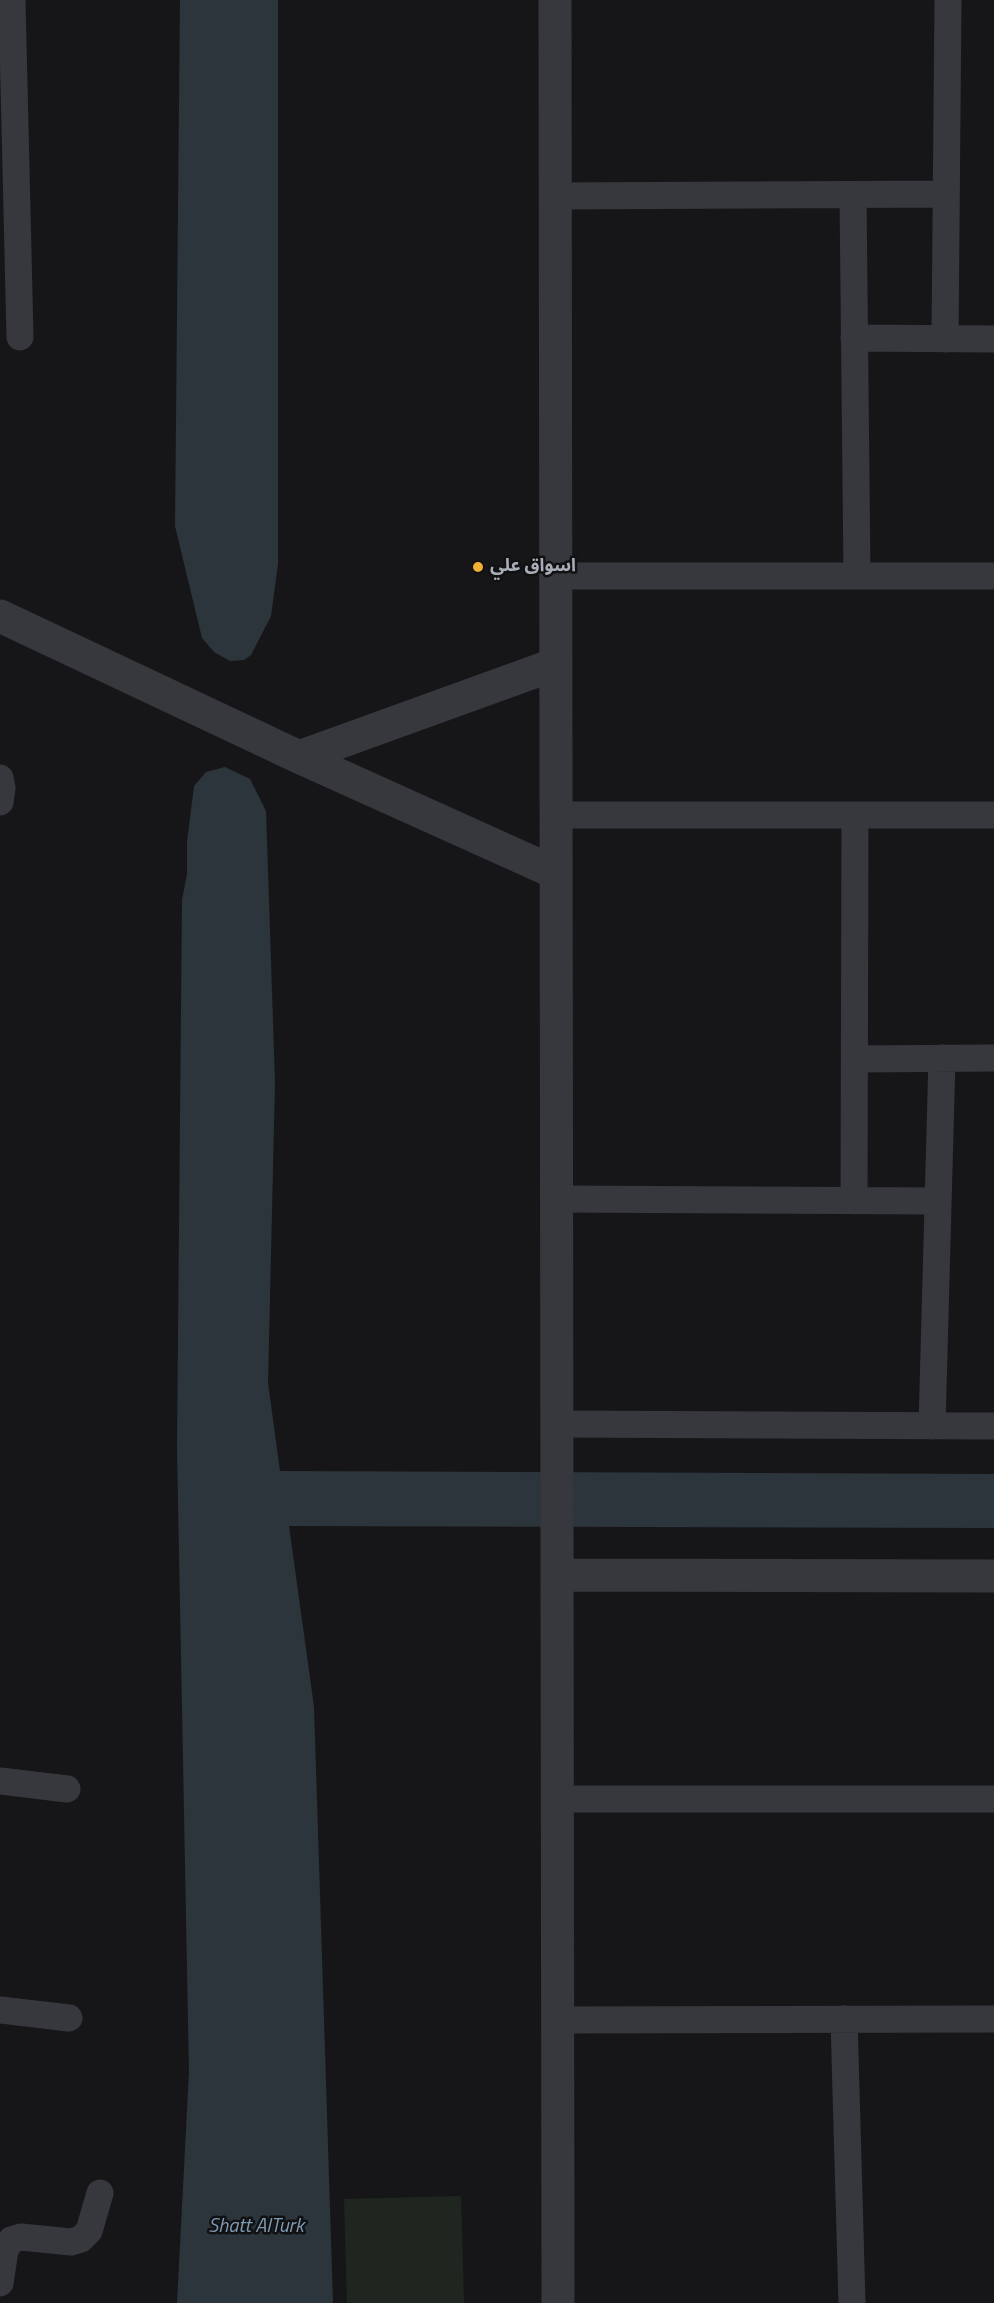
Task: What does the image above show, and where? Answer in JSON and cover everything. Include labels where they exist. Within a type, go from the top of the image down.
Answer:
[{"type":"street","points":[[12,0],[20,337]]},
{"type":"street","points":[[555,0],[558,2303]]},
{"type":"street","points":[[945,339],[948,0]]},
{"type":"street","points":[[555,196],[946,194]]},
{"type":"street","points":[[853,195],[857,576]]},
{"type":"street","points":[[854,338],[994,339]]},
{"type":"street","points":[[556,576],[994,576]]},
{"type":"street","points":[[0,616],[298,757],[556,873]]},
{"type":"street","points":[[298,757],[556,664]]},
{"type":"street","points":[[0,778],[2,788],[0,802]]},
{"type":"street","points":[[556,815],[994,815]]},
{"type":"street","points":[[854,1201],[855,815]]},
{"type":"street","points":[[856,1059],[994,1058]]},
{"type":"street","points":[[932,1426],[942,1059]]},
{"type":"street","points":[[556,1199],[938,1201]]},
{"type":"street","points":[[556,1424],[994,1426]]},
{"type":"street","points":[[557,1575],[994,1576]]},
{"type":"street","points":[[0,1780],[67,1789]]},
{"type":"street","points":[[557,1798],[994,1798]]},
{"type":"street","points":[[0,2010],[69,2018]]},
{"type":"street","points":[[844,2019],[852,2303]]},
{"type":"street","points":[[557,2020],[994,2019]]},
{"type":"street","points":[[0,2283],[5,2250],[11,2240],[21,2237],[71,2242],[81,2239],[89,2231],[100,2193]]},
{"type":"shaded area","points":[[461,2196],[464,2303],[347,2303],[344,2199]]},
{"type":"water","points":[[180,0],[278,0],[278,564],[271,616],[251,655],[244,660],[230,661],[214,652],[202,638],[175,526]]},
{"type":"water","name":"Shatt AlTurk","points":[[225,767],[250,779],[266,811],[275,1082],[268,1383],[280,1471],[994,1474],[994,1528],[289,1526],[314,1707],[333,2303],[177,2303],[189,2072],[177,1448],[182,900],[187,874],[187,842],[194,786],[206,772]]},
{"type":"place","name":"اسواق علي","points":[[478,567]]}]
